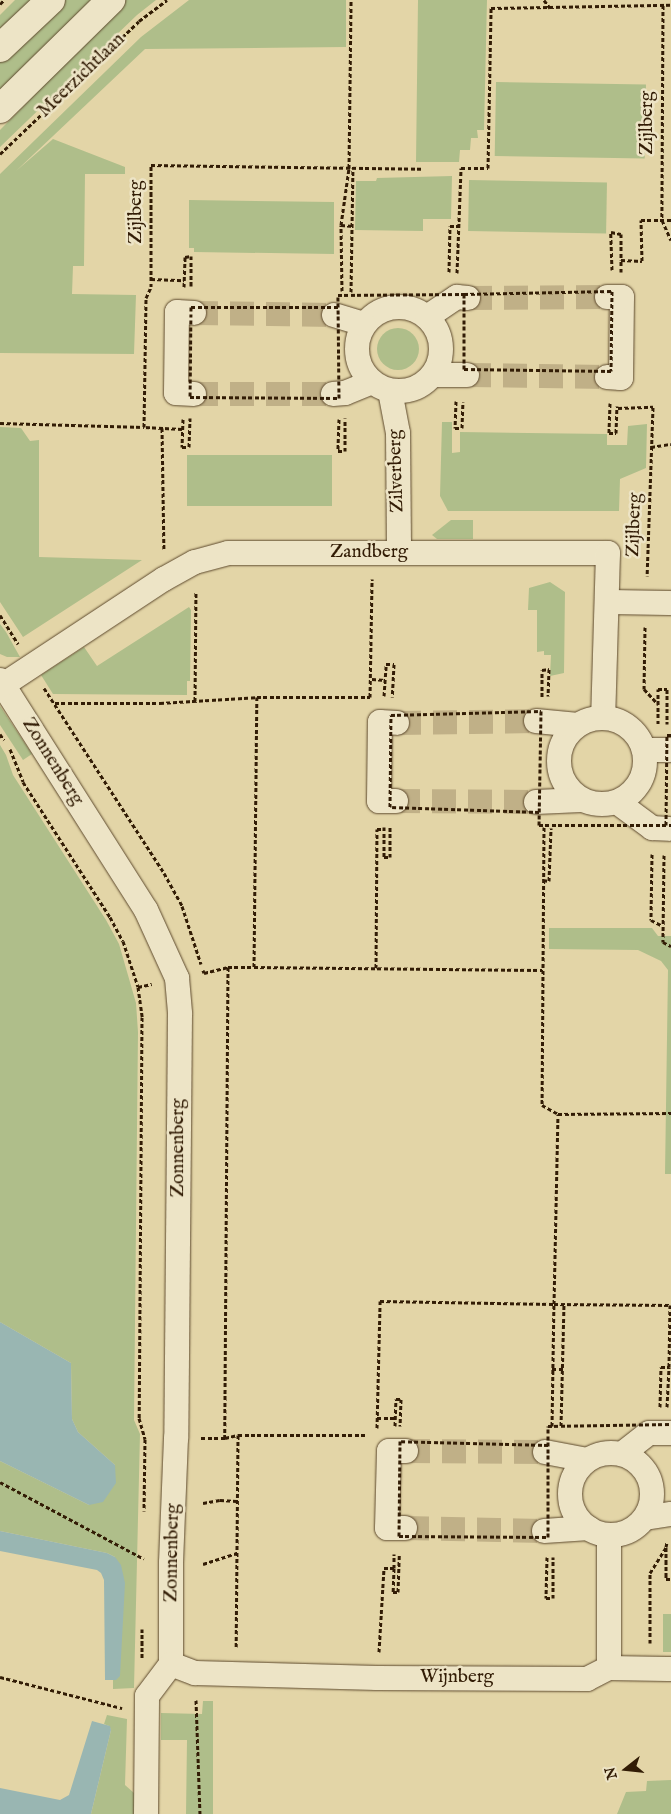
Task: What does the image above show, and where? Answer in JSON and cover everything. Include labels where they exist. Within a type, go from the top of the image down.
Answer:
[{"type":"street","points":[[0,48],[51,0]]},
{"type":"street","name":"Meerzichtlaan","points":[[0,109],[111,0]]},
{"type":"street","points":[[427,317],[456,288]]},
{"type":"street","points":[[607,377],[621,378],[613,291]]},
{"type":"street","points":[[189,398],[176,393],[177,312],[190,304]]},
{"type":"street","points":[[339,401],[381,386],[413,389],[433,375],[439,364],[442,351],[435,327],[427,317],[415,309],[394,307],[374,314],[346,312]]},
{"type":"street","name":"Zilverberg","points":[[346,312],[358,336],[356,348],[358,361],[381,386],[398,433],[399,553]]},
{"type":"street","points":[[433,375],[467,375]]},
{"type":"street","name":"Zandberg","points":[[2,683],[164,579],[195,562],[228,553],[608,553],[603,718]]},
{"type":"street","points":[[608,602],[671,603]]},
{"type":"street","name":"Zonnenberg","points":[[2,683],[146,910],[177,978],[180,1014],[179,1132],[176,1438],[171,1563],[171,1664]]},
{"type":"street","points":[[542,718],[578,724]]},
{"type":"street","points":[[543,810],[581,800],[599,804],[617,802],[629,796],[638,787],[646,763],[662,744],[639,737],[629,726],[617,720],[590,719],[578,724],[567,735],[561,748],[559,763],[562,777],[569,790],[581,800]]},
{"type":"street","points":[[388,810],[379,801],[380,722],[391,720]]},
{"type":"street","points":[[617,802],[662,827]]},
{"type":"street","points":[[622,1454],[649,1434],[665,1429]]},
{"type":"street","points":[[398,1536],[387,1528],[389,1451],[400,1448]]},
{"type":"street","points":[[548,1450],[587,1460]]},
{"type":"street","points":[[548,1536],[599,1532],[623,1534],[635,1528],[645,1518],[651,1506],[653,1493],[650,1480],[644,1468],[634,1459],[622,1454],[610,1452],[587,1460],[575,1476],[570,1494],[573,1508],[579,1519],[599,1532]]},
{"type":"street","points":[[645,1518],[670,1514]]},
{"type":"street","points":[[599,1532],[609,1668],[660,1669]]},
{"type":"street","points":[[146,1814],[147,1696],[171,1664]]},
{"type":"street","name":"Wijnberg","points":[[171,1664],[195,1673],[377,1678],[587,1679],[609,1668]]},
{"type":"path","points":[[0,4],[4,0]]},
{"type":"path","name":"Meerzichtlaan","points":[[0,154],[139,21],[167,0]]},
{"type":"path","points":[[346,312],[341,226],[348,168],[351,0]]},
{"type":"path","points":[[544,0],[550,8]]},
{"type":"path","name":"Zijlberg","points":[[663,5],[662,220],[671,240]]},
{"type":"path","points":[[456,288],[461,168],[488,168],[491,8],[671,5]]},
{"type":"path","name":"Zijlberg","points":[[144,427],[146,298],[151,286],[151,165],[422,169]]},
{"type":"path","points":[[339,401],[345,451],[338,451],[339,401],[353,226],[353,168]]},
{"type":"path","points":[[621,260],[642,261],[640,220],[671,220]]},
{"type":"path","points":[[341,226],[353,226]]},
{"type":"path","points":[[458,226],[450,226],[464,368],[611,371],[613,291],[621,260],[621,234],[611,232],[612,271]]},
{"type":"path","points":[[190,304],[184,280],[185,257],[191,256],[189,398],[182,429],[182,447],[189,447],[190,417]]},
{"type":"path","points":[[150,279],[184,280]]},
{"type":"path","points":[[190,304],[346,312],[456,288],[613,291]]},
{"type":"path","points":[[189,398],[339,401]]},
{"type":"path","name":"Zijlberg","points":[[618,408],[653,407],[644,689],[658,704]]},
{"type":"path","points":[[0,423],[182,429]]},
{"type":"path","points":[[162,428],[164,579]]},
{"type":"path","points":[[651,447],[671,444]]},
{"type":"path","points":[[372,553],[372,679],[370,698],[257,697],[194,701],[54,703],[164,873],[182,906],[204,973],[228,967],[542,970]]},
{"type":"path","points":[[194,701],[195,562]]},
{"type":"path","points":[[0,615],[31,666]]},
{"type":"path","points":[[391,720],[385,680],[386,664],[394,664],[390,808],[543,810],[662,827]]},
{"type":"path","points":[[542,718],[549,669],[542,670],[542,718],[544,880],[542,1105],[558,1114],[671,1113]]},
{"type":"path","points":[[372,679],[385,680]]},
{"type":"path","points":[[662,744],[658,689],[667,689],[662,744],[663,942],[671,946]]},
{"type":"path","points":[[254,967],[257,697]]},
{"type":"path","points":[[391,720],[542,718]]},
{"type":"path","points":[[0,734],[12,752],[23,782],[110,916],[123,941],[138,987],[142,1017],[139,1418],[145,1439]]},
{"type":"path","points":[[388,810],[390,857],[384,857],[384,829],[388,810]]},
{"type":"path","points":[[543,810],[549,880],[544,880]]},
{"type":"path","points":[[662,827],[652,920],[663,926]]},
{"type":"path","points":[[376,968],[377,830],[384,829]]},
{"type":"path","points":[[228,967],[225,1438],[238,1435],[377,1435],[380,1301],[671,1305],[667,1400]]},
{"type":"path","points":[[548,1450],[554,1304],[558,1114]]},
{"type":"path","points":[[562,1426],[564,1304]]},
{"type":"path","points":[[665,1429],[661,1367],[669,1367]]},
{"type":"path","points":[[552,1369],[563,1369]]},
{"type":"path","points":[[398,1536],[393,1592],[398,1592],[401,1399],[396,1399],[395,1418],[400,1448]]},
{"type":"path","points":[[378,1418],[395,1418]]},
{"type":"path","points":[[547,1554],[546,1598],[553,1598],[548,1536],[548,1426],[665,1429],[671,1424]]},
{"type":"path","points":[[236,1675],[238,1435]]},
{"type":"path","points":[[400,1448],[548,1450]]},
{"type":"path","points":[[0,1482],[144,1559]]},
{"type":"path","points":[[203,1503],[220,1500],[238,1501]]},
{"type":"path","points":[[670,1514],[666,1547],[666,1579],[671,1579]]},
{"type":"path","points":[[398,1536],[548,1536]]},
{"type":"path","points":[[660,1669],[650,1573],[666,1547]]},
{"type":"path","points":[[203,1564],[237,1553]]},
{"type":"path","points":[[377,1678],[384,1568],[394,1568]]},
{"type":"path","points":[[195,1673],[200,1814]]},
{"type":"path","points":[[0,1677],[146,1715]]},
{"type":"green space","points":[[15,0],[36,0],[0,33],[0,15]]},
{"type":"green space","points":[[65,0],[95,0],[0,95],[0,60]]},
{"type":"green space","points":[[120,0],[156,0],[137,15],[0,147],[0,130],[73,56]]},
{"type":"green space","points":[[189,0],[346,0],[346,47],[145,49],[16,171],[53,139],[125,167],[125,174],[85,174],[84,266],[73,266],[72,294],[136,295],[134,354],[0,353],[0,174],[141,37]]},
{"type":"green space","points":[[418,0],[487,0],[484,130],[477,130],[478,138],[471,138],[470,150],[460,150],[459,162],[416,162]]},
{"type":"green space","points":[[496,82],[646,85],[645,159],[495,156]]},
{"type":"green space","points":[[452,176],[451,219],[423,219],[423,231],[355,230],[356,181],[376,181],[377,178]]},
{"type":"green space","points":[[469,180],[607,182],[606,233],[468,231]]},
{"type":"green space","points":[[189,200],[334,202],[334,254],[194,252],[194,248],[189,248]]},
{"type":"green space","points":[[398,328],[413,334],[419,349],[413,364],[398,370],[383,364],[377,349],[383,334]]},
{"type":"green space","points":[[442,422],[452,422],[452,453],[460,452],[460,432],[607,434],[607,445],[627,445],[628,426],[647,424],[646,468],[620,479],[619,511],[448,511],[440,496]]},
{"type":"green space","points":[[0,427],[21,428],[30,441],[39,440],[39,557],[142,560],[23,637],[0,602]]},
{"type":"green space","points":[[187,455],[332,455],[332,506],[187,506]]},
{"type":"green space","points":[[451,520],[473,520],[473,539],[437,539],[432,535]]},
{"type":"green space","points":[[550,582],[565,592],[564,673],[550,676],[551,655],[544,655],[544,651],[537,652],[537,610],[528,610],[529,588]]},
{"type":"green space","points":[[189,607],[191,610],[190,681],[187,681],[187,695],[53,694],[41,675],[84,647],[97,666]]},
{"type":"green space","points":[[0,624],[20,657],[7,657],[0,654]]},
{"type":"green space","points":[[0,706],[32,754],[23,760],[0,725]]},
{"type":"green space","points":[[0,745],[6,755],[13,775],[106,920],[119,944],[136,1003],[138,1032],[134,1420],[140,1434],[134,1688],[113,1689],[113,1680],[116,1680],[115,1557],[107,1553],[0,1531],[0,1461],[89,1505],[115,1465],[78,1432],[72,1419],[71,1363],[0,1322]]},
{"type":"green space","points":[[549,928],[652,928],[658,936],[671,936],[671,1174],[665,1174],[668,970],[661,961],[638,950],[549,949]]},
{"type":"green space","points":[[663,1614],[671,1614],[671,1652],[663,1652]]},
{"type":"green space","points":[[203,1701],[213,1701],[213,1814],[186,1814],[187,1740],[161,1740],[161,1713],[202,1714]]},
{"type":"green space","points":[[107,1715],[127,1719],[125,1785],[134,1793],[134,1814],[91,1814],[111,1730],[109,1726],[104,1724]]},
{"type":"green space","points":[[671,1780],[671,1814],[617,1814],[626,1792],[646,1791],[647,1781]]},
{"type":"water","points":[[0,1322],[71,1363],[72,1419],[78,1432],[115,1465],[116,1483],[103,1502],[89,1505],[0,1461]]},
{"type":"water","points":[[0,1531],[107,1553],[115,1557],[121,1565],[125,1583],[120,1676],[116,1680],[105,1680],[104,1580],[101,1573],[97,1570],[0,1551]]},
{"type":"water","points":[[92,1721],[110,1726],[111,1730],[91,1814],[0,1814],[0,1788],[60,1800],[69,1795]]},
{"type":"tunnel","points":[[468,298],[607,297]]},
{"type":"tunnel","points":[[194,313],[334,315]]},
{"type":"tunnel","points":[[467,375],[607,377]]},
{"type":"tunnel","points":[[194,394],[333,394]]},
{"type":"tunnel","points":[[397,723],[536,721]]},
{"type":"tunnel","points":[[396,801],[536,802]]},
{"type":"tunnel","points":[[406,1451],[545,1452]]},
{"type":"tunnel","points":[[405,1528],[544,1531]]}]
